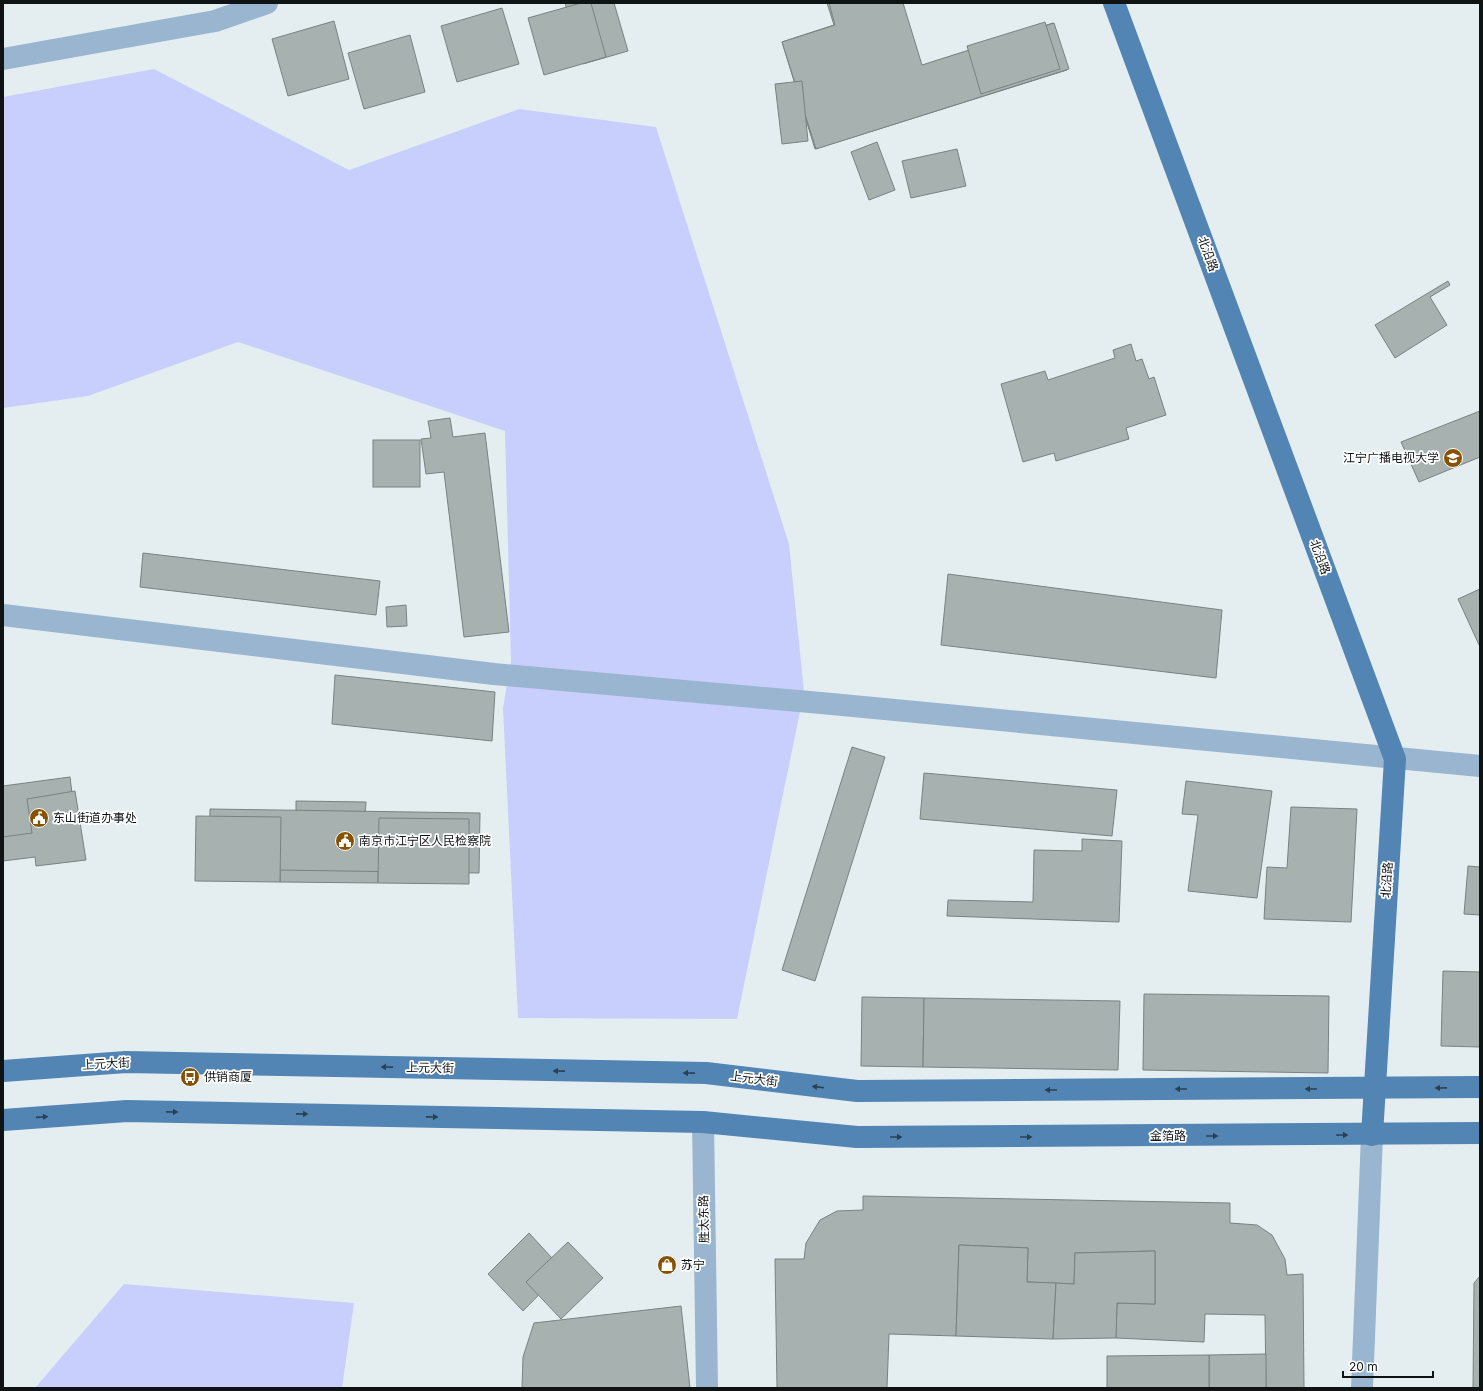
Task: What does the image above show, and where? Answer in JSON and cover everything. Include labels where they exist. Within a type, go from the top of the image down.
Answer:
[{"type":"main road","name":"北沿路","points":[[1114,3],[1395,759],[1372,1135]]},
{"type":"main road","name":"上元大街","points":[[3,1071],[126,1062],[706,1073],[857,1091],[1374,1089]]},
{"type":"main road","points":[[1374,1089],[1480,1087]]},
{"type":"main road","points":[[3,1120],[127,1111],[703,1122]]},
{"type":"main road","name":"金箔路","points":[[703,1122],[857,1138],[1480,1133]]},
{"type":"street","points":[[3,59],[215,21],[267,3]]},
{"type":"street","points":[[3,615],[494,674],[832,704],[1480,766]]},
{"type":"street","name":"胜太东路","points":[[703,1122],[707,1388]]},
{"type":"street","points":[[1362,1388],[1372,1135]]},
{"type":"water","points":[[154,69],[349,170],[519,109],[656,127],[789,544],[804,692],[737,1019],[518,1018],[503,708],[511,661],[505,431],[238,342],[88,396],[3,408],[3,97]]},
{"type":"water","points":[[124,1284],[354,1303],[342,1388],[35,1388]]},
{"type":"building","points":[[565,3],[614,3],[628,51],[583,64]]},
{"type":"building","points":[[581,3],[591,3],[606,57],[544,75],[528,18]]},
{"type":"building","points":[[827,3],[901,3],[921,66],[1053,23],[1067,70],[815,149],[782,42],[834,25]]},
{"type":"building","points":[[829,3],[903,3],[922,65],[1054,23],[1069,69],[816,149],[782,42],[835,25]]},
{"type":"building","points":[[502,8],[519,64],[457,82],[441,26]]},
{"type":"building","points":[[334,21],[349,79],[288,96],[272,39]]},
{"type":"building","points":[[1045,22],[1060,69],[981,94],[967,46]]},
{"type":"building","points":[[410,35],[425,92],[364,109],[348,53]]},
{"type":"building","points":[[802,81],[808,141],[782,144],[775,84]]},
{"type":"building","points":[[877,142],[895,190],[869,200],[851,152]]},
{"type":"building","points":[[957,149],[966,186],[911,198],[902,161]]},
{"type":"building","points":[[1448,281],[1450,285],[1430,297],[1447,325],[1395,358],[1375,325]]},
{"type":"building","points":[[1131,344],[1136,361],[1142,359],[1149,379],[1154,377],[1166,415],[1126,428],[1129,439],[1056,461],[1054,453],[1023,462],[1001,384],[1045,371],[1048,380],[1115,358],[1113,350]]},
{"type":"building","points":[[1480,411],[1480,457],[1419,482],[1401,442]]},
{"type":"building","points":[[450,418],[453,437],[485,433],[509,632],[464,637],[444,472],[426,474],[421,439],[431,438],[428,421]]},
{"type":"building","points":[[373,440],[420,440],[420,487],[373,487]]},
{"type":"building","points":[[143,553],[380,581],[376,615],[140,587]]},
{"type":"building","points":[[948,574],[1222,610],[1216,678],[941,645]]},
{"type":"building","points":[[1480,589],[1480,647],[1458,599]]},
{"type":"building","points":[[406,605],[407,626],[387,627],[386,607]]},
{"type":"building","points":[[335,675],[495,692],[492,741],[332,724]]},
{"type":"building","points":[[852,747],[885,757],[815,981],[782,970]]},
{"type":"building","points":[[924,773],[1117,790],[1112,836],[920,819]]},
{"type":"building","name":"东山街道办事处","points":[[70,777],[79,850],[3,859],[3,786]]},
{"type":"building","points":[[1186,781],[1272,791],[1257,898],[1188,891],[1198,815],[1182,814]]},
{"type":"building","name":"东山街道办事处","points":[[75,791],[86,860],[36,866],[35,857],[3,861],[3,837],[32,833],[27,799]]},
{"type":"building","points":[[296,801],[366,802],[365,818],[379,818],[378,883],[280,882],[281,817],[296,817]]},
{"type":"building","points":[[1291,807],[1357,809],[1351,922],[1264,919],[1267,867],[1287,868]]},
{"type":"building","name":"南京市江宁区人民检察院","points":[[210,809],[480,813],[479,873],[209,869]]},
{"type":"building","points":[[196,816],[281,817],[280,882],[195,881]]},
{"type":"building","points":[[379,818],[469,819],[469,884],[378,883]]},
{"type":"building","points":[[1082,839],[1122,841],[1119,922],[947,916],[948,900],[1033,902],[1034,850],[1082,851]]},
{"type":"building","points":[[1468,866],[1480,867],[1480,915],[1464,914]]},
{"type":"building","points":[[1443,971],[1480,972],[1480,1047],[1441,1046]]},
{"type":"building","points":[[1144,994],[1329,996],[1328,1073],[1143,1070]]},
{"type":"building","points":[[862,997],[924,998],[923,1067],[861,1066]]},
{"type":"building","points":[[924,998],[1120,1001],[1118,1070],[923,1067]]},
{"type":"building","points":[[863,1196],[1230,1203],[1230,1223],[1257,1225],[1272,1235],[1285,1259],[1287,1275],[1303,1274],[1304,1388],[1266,1388],[1265,1315],[1205,1314],[1204,1342],[1116,1338],[1117,1303],[1155,1304],[1155,1251],[1075,1253],[1074,1284],[1027,1282],[1028,1248],[959,1245],[956,1336],[889,1334],[887,1388],[777,1388],[775,1259],[804,1259],[806,1243],[820,1220],[837,1211],[863,1210]]},
{"type":"building","points":[[529,1233],[563,1270],[523,1311],[488,1274]]},
{"type":"building","points":[[568,1242],[603,1278],[561,1319],[526,1282]]},
{"type":"building","points":[[959,1245],[1028,1248],[1027,1282],[1056,1283],[1053,1339],[956,1336]]},
{"type":"building","points":[[1155,1251],[1155,1304],[1117,1303],[1116,1338],[1053,1339],[1056,1283],[1074,1284],[1075,1253]]},
{"type":"building","points":[[1480,1276],[1480,1388],[1473,1388],[1474,1283]]},
{"type":"building","points":[[681,1306],[690,1388],[522,1388],[523,1357],[534,1323]]},
{"type":"building","points":[[1266,1354],[1266,1388],[1209,1388],[1209,1355]]},
{"type":"building","points":[[1209,1355],[1209,1388],[1107,1388],[1107,1356]]},
{"type":"place","name":"江宁广播电视大学","points":[[1453,458]]},
{"type":"place","name":"东山街道办事处","points":[[39,818]]},
{"type":"place","name":"南京市江宁区人民检察院","points":[[345,841]]},
{"type":"place","name":"供销商厦","points":[[190,1077]]},
{"type":"place","name":"苏宁","points":[[667,1265]]}]
